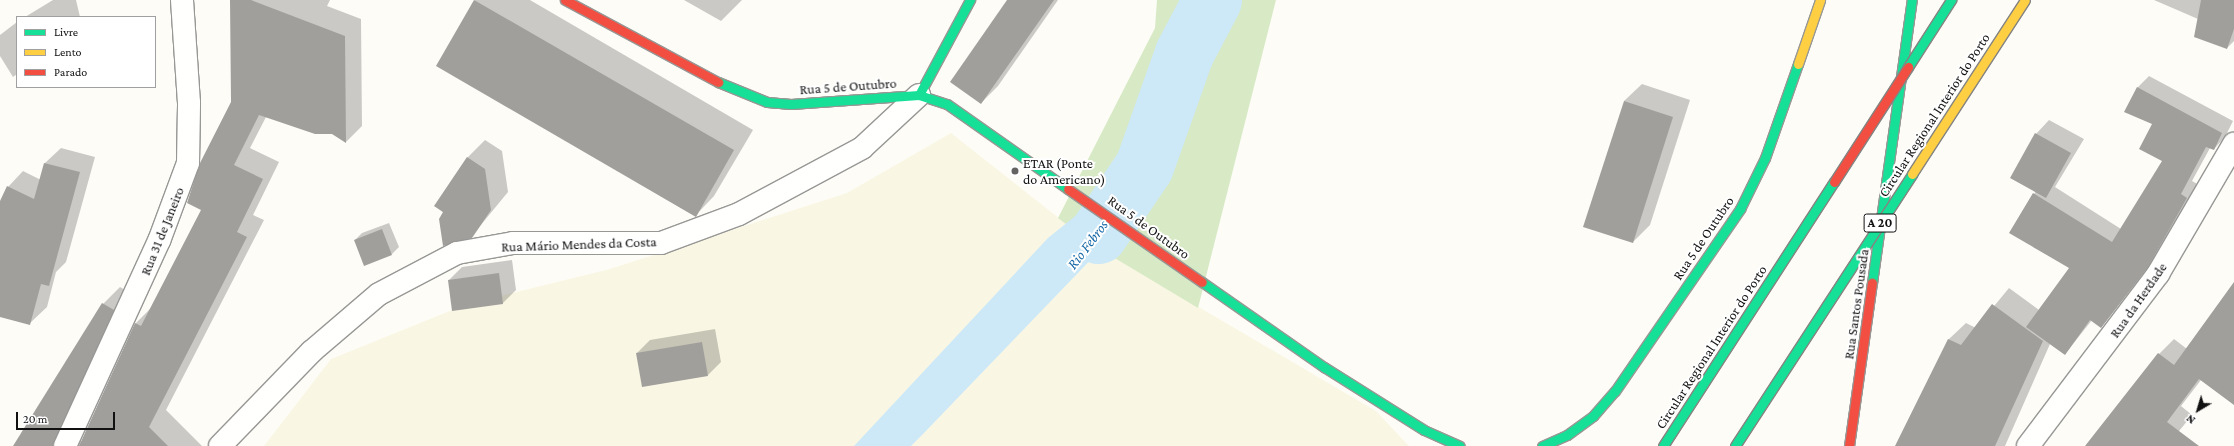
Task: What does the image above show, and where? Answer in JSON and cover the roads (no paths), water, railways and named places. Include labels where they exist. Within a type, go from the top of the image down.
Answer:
[{"type":"main road","name":"Rua 5 de Outubro","points":[[565,0],[738,93],[767,102],[791,104],[919,95],[959,112],[1085,198],[1324,367],[1424,430],[1460,446]]},
{"type":"main road","points":[[919,95],[970,0]]},
{"type":"main road","name":"Rua 5 de Outubro","points":[[1542,446],[1567,435],[1593,416],[1615,391],[1740,209],[1765,158],[1820,0]]},
{"type":"main road","name":"Rua Santos Pousada","points":[[1849,446],[1912,0]]},
{"type":"main road","name":"Circular Regional Interior do Porto","points":[[1663,446],[1951,0]]},
{"type":"main road","name":"Circular Regional Interior do Porto","points":[[1735,446],[2025,0]]},
{"type":"street","name":"Rua 31 de Janeiro","points":[[65,446],[159,241],[188,163],[189,103],[182,0]]},
{"type":"street","name":"Rua Mário Mendes da Costa","points":[[220,446],[311,352],[379,294],[457,253],[513,243],[661,243],[739,214],[862,148],[919,95]]},
{"type":"street","name":"Rua da Herdade","points":[[2028,446],[2158,274],[2234,144]]},
{"type":"water","points":[[1144,166],[1146,179],[1101,249],[911,446],[854,446],[1048,238],[1130,172]]},
{"type":"waterway","name":"Rio Febros","points":[[1098,234],[1144,166],[1184,53],[1212,0]]},
{"type":"place","name":"ETAR (Ponte do Americano)","points":[[1015,171]]}]
